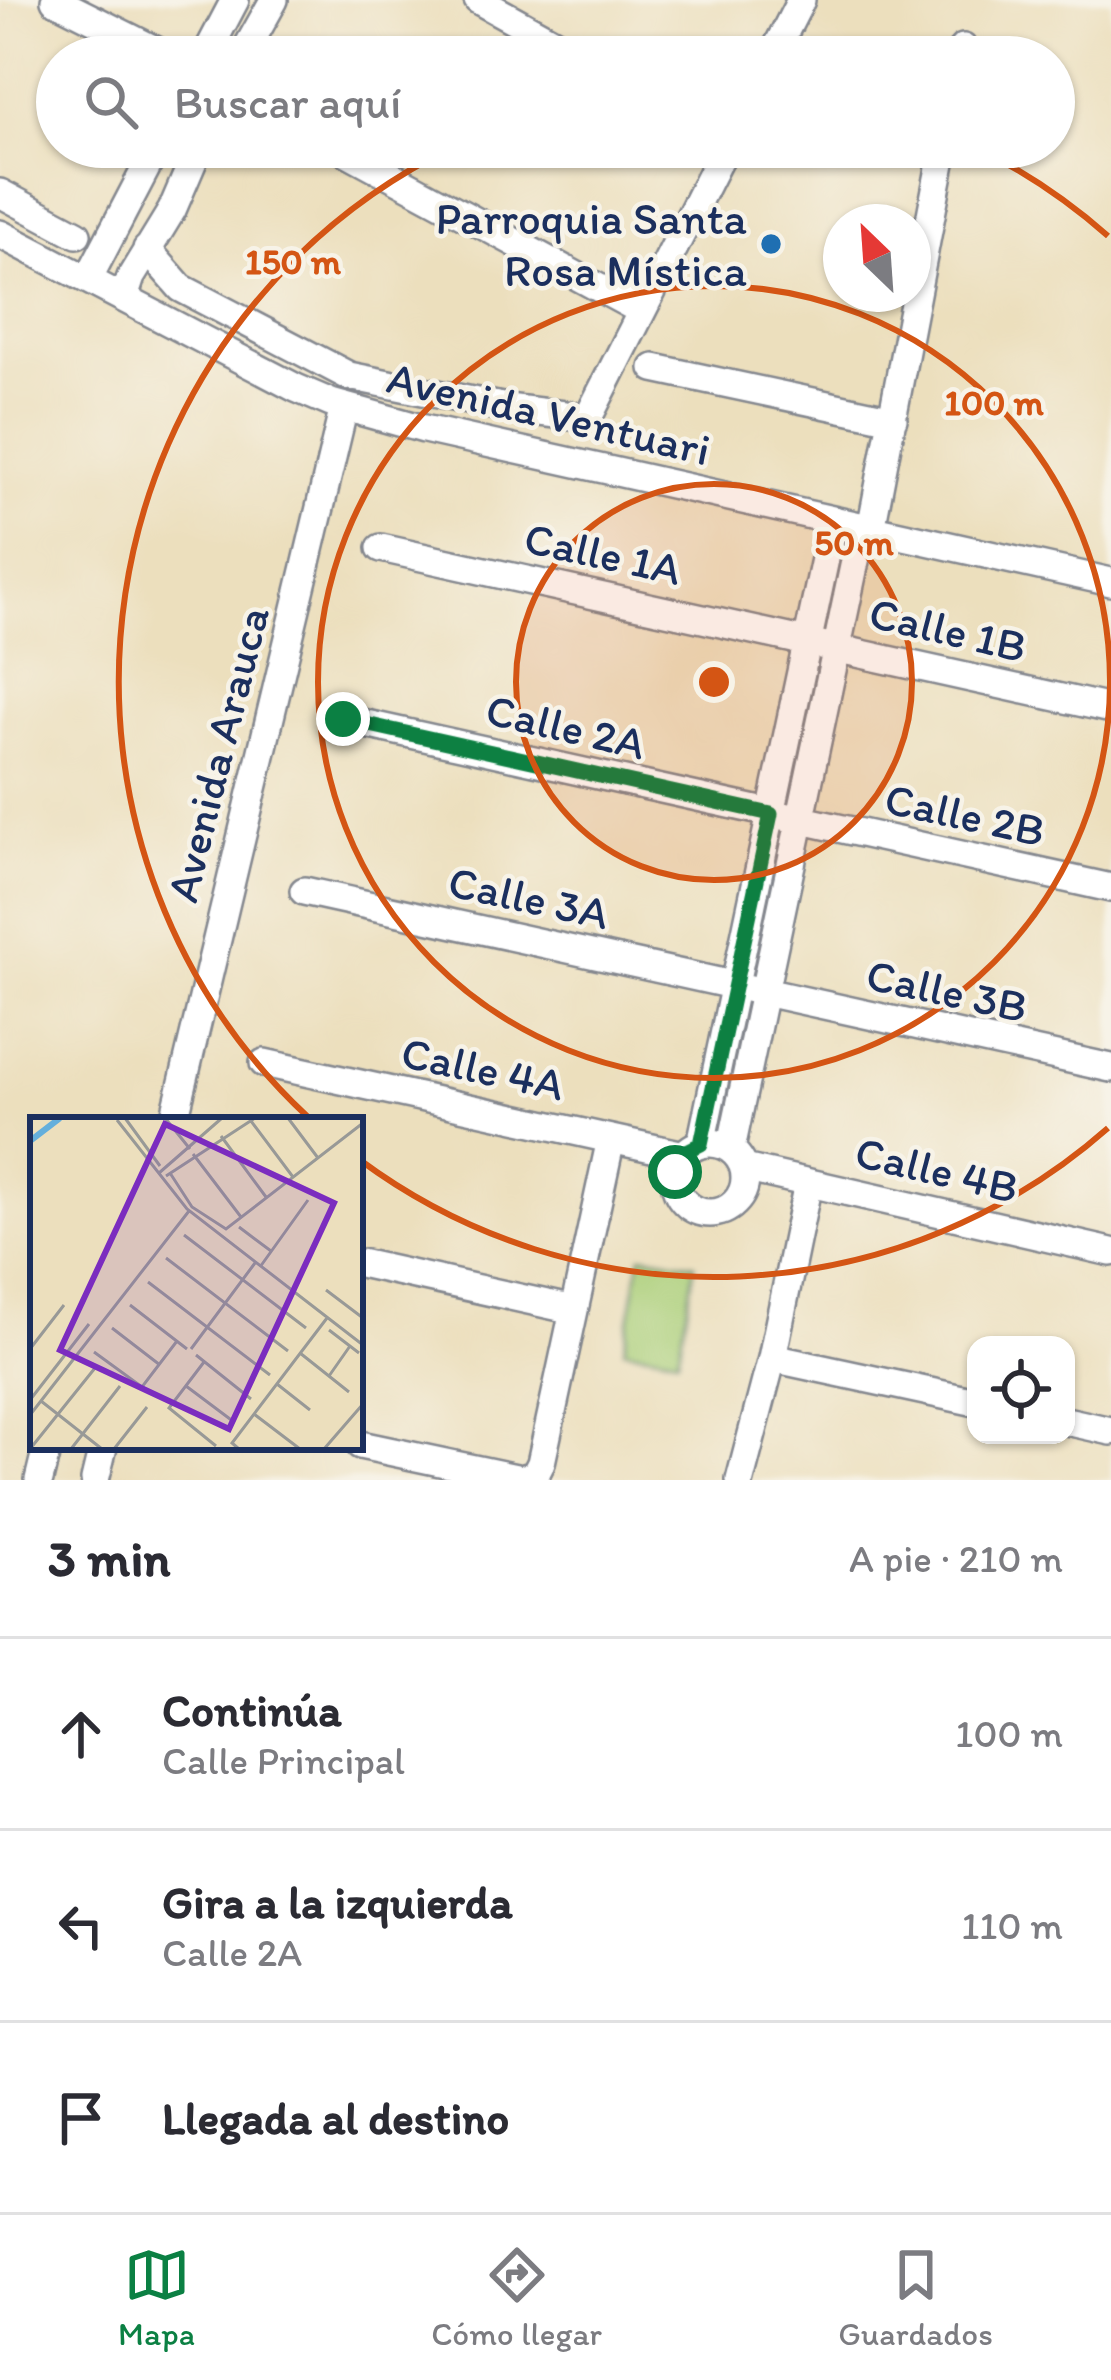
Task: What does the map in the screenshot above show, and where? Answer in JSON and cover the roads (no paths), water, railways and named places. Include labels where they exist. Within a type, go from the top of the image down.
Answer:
[{"type":"street","points":[[56,0],[127,36]]},
{"type":"street","points":[[216,36],[235,0]]},
{"type":"street","points":[[254,36],[274,0]]},
{"type":"street","points":[[478,0],[543,36]]},
{"type":"street","points":[[783,36],[801,0]]},
{"type":"street","points":[[88,279],[146,168]]},
{"type":"street","points":[[124,298],[190,168]]},
{"type":"street","points":[[377,168],[640,310]]},
{"type":"street","points":[[147,249],[181,289],[349,376],[507,408],[581,417],[590,414],[714,168]]},
{"type":"street","points":[[738,1159],[764,993],[837,647],[893,419],[940,168]]},
{"type":"street","points":[[0,193],[77,234]]},
{"type":"street","name":"Avenida Ventuari","points":[[0,234],[296,388],[344,407],[1111,582]]},
{"type":"street","points":[[654,368],[893,419]]},
{"type":"street","name":"Avenida Arauca","points":[[175,1117],[344,407]]},
{"type":"street","points":[[692,1149],[720,1144],[738,1159],[746,1180],[736,1201],[717,1213],[694,1210],[679,1194],[675,1172],[692,1149],[735,985],[833,521]]},
{"type":"street","name":"Calle 1A","points":[[381,548],[837,647]]},
{"type":"street","name":"Calle 1B","points":[[837,647],[1111,709]]},
{"type":"street","name":"Calle 2A","points":[[343,719],[801,821]]},
{"type":"street","name":"Calle 2B","points":[[801,821],[1111,888]]},
{"type":"street","name":"Calle 3A","points":[[304,891],[764,993]]},
{"type":"street","name":"Calle 3B","points":[[764,993],[1111,1069]]},
{"type":"street","name":"Calle 4A","points":[[264,1063],[610,1139],[692,1149]]},
{"type":"street","points":[[363,1446],[521,1479],[535,1475],[542,1463],[610,1139]]},
{"type":"street","name":"Calle 4B","points":[[738,1159],[808,1183],[1111,1252]]},
{"type":"street","points":[[740,1480],[772,1358],[808,1183]]},
{"type":"street","points":[[363,1264],[574,1310]]},
{"type":"street","points":[[772,1358],[967,1400]]},
{"type":"street","points":[[1075,1423],[1111,1431]]},
{"type":"street","points":[[39,1480],[46,1450]]},
{"type":"street","points":[[95,1480],[102,1450]]},
{"type":"place","name":"Parroquia Santa Rosa Mística","points":[[771,244]]}]
